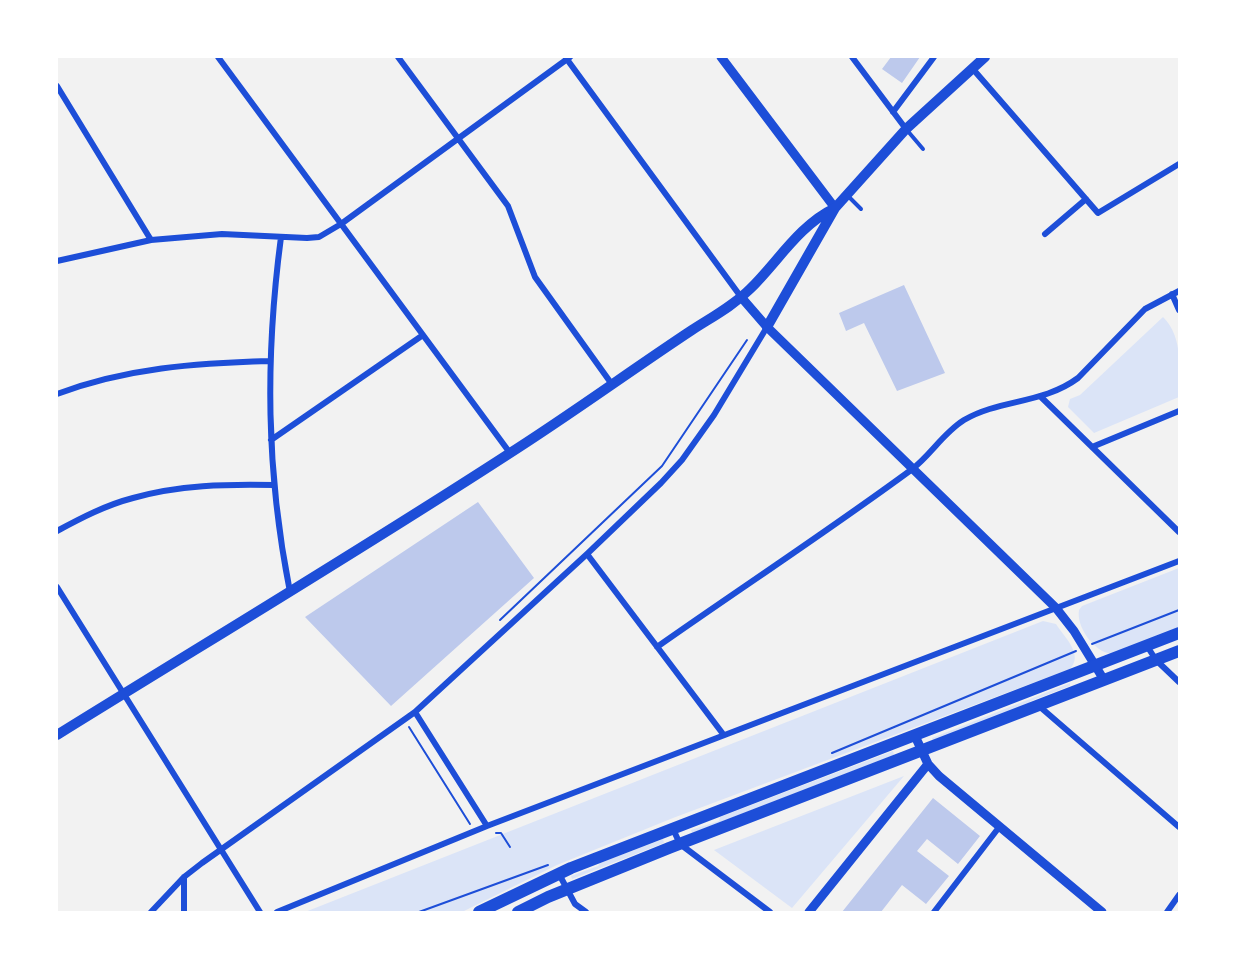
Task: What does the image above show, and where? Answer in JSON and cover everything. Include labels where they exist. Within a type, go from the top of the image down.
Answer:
[{"type":"main road","points":[[767,327],[835,208],[906,129],[985,57]]},
{"type":"main road","points":[[57,735],[290,593],[510,453],[741,297],[811,223],[823,213],[835,208]]},
{"type":"main road","points":[[479,912],[555,868],[673,829],[1179,633]]},
{"type":"main road","points":[[518,912],[567,889],[680,844],[1179,651]]},
{"type":"street","points":[[218,57],[510,453]]},
{"type":"street","points":[[398,57],[508,206],[535,277],[611,383]]},
{"type":"street","points":[[721,57],[835,208]]},
{"type":"street","points":[[852,57],[906,129]]},
{"type":"street","points":[[893,112],[934,57]]},
{"type":"street","points":[[57,261],[151,240],[222,234],[319,237],[341,224],[568,58],[741,297],[767,327],[1056,608],[1104,680]]},
{"type":"street","points":[[972,68],[1098,213],[1179,164]]},
{"type":"street","points":[[57,86],[151,240]]},
{"type":"street","points":[[1046,234],[1086,199]]},
{"type":"street","points":[[281,237],[273,297],[269,362],[274,485],[290,593]]},
{"type":"street","points":[[657,647],[913,468],[962,421],[983,412],[1053,393],[1071,382],[1145,309],[1176,293],[1179,310]]},
{"type":"street","points":[[151,912],[184,877],[221,848],[415,712],[587,554],[682,460],[720,406],[767,327]]},
{"type":"street","points":[[271,440],[423,335]]},
{"type":"street","points":[[57,394],[95,381],[156,368],[196,364],[269,362]]},
{"type":"street","points":[[1041,397],[1179,532]]},
{"type":"street","points":[[1092,447],[1179,411]]},
{"type":"street","points":[[57,531],[110,505],[152,493],[212,485],[274,485]]},
{"type":"street","points":[[587,554],[723,734]]},
{"type":"street","points":[[277,912],[723,734],[1179,561]]},
{"type":"street","points":[[57,586],[260,912]]},
{"type":"street","points":[[1147,646],[1156,660],[1179,682]]},
{"type":"street","points":[[1037,705],[1179,827]]},
{"type":"street","points":[[415,712],[488,826]]},
{"type":"street","points":[[915,736],[928,764],[939,776],[1102,912]]},
{"type":"street","points":[[809,912],[928,764]]},
{"type":"street","points":[[934,912],[1000,826]]},
{"type":"street","points":[[673,829],[680,844],[770,912]]},
{"type":"street","points":[[555,868],[575,904],[586,912]]},
{"type":"street","points":[[184,877],[184,912]]},
{"type":"street","points":[[1167,912],[1179,895]]},
{"type":"lane","points":[[906,129],[923,149]]},
{"type":"lane","points":[[847,194],[861,209]]},
{"type":"path","points":[[832,753],[1179,610]]},
{"type":"path","points":[[489,834],[501,832],[510,847]]},
{"type":"path","points":[[419,912],[555,868]]},
{"type":"shaded area","points":[[1163,317],[1174,334],[1179,355],[1179,397],[1094,433],[1068,407],[1070,399],[1080,395]]},
{"type":"shaded area","points":[[1179,568],[1179,629],[1112,654],[1099,649],[1083,631],[1079,617],[1079,610],[1082,606]]},
{"type":"shaded area","points":[[1043,621],[1056,624],[1071,646],[1075,657],[1070,669],[673,818],[557,865],[462,912],[305,912]]},
{"type":"shaded area","points":[[1070,683],[1070,686],[933,741],[932,738]]},
{"type":"shaded area","points":[[893,751],[894,755],[692,833],[691,830],[719,821],[720,817]]},
{"type":"shaded area","points":[[904,776],[792,908],[714,850]]},
{"type":"shaded area","points":[[663,839],[664,843],[572,879],[571,876],[598,866],[600,863]]},
{"type":"building","points":[[891,57],[920,57],[902,83],[882,69]]},
{"type":"building","points":[[904,285],[945,373],[897,391],[864,323],[846,331],[839,313]]},
{"type":"building","points":[[478,502],[534,578],[391,706],[305,617]]},
{"type":"building","points":[[933,798],[980,836],[958,864],[927,839],[917,851],[949,876],[926,904],[902,885],[881,912],[842,912]]}]
